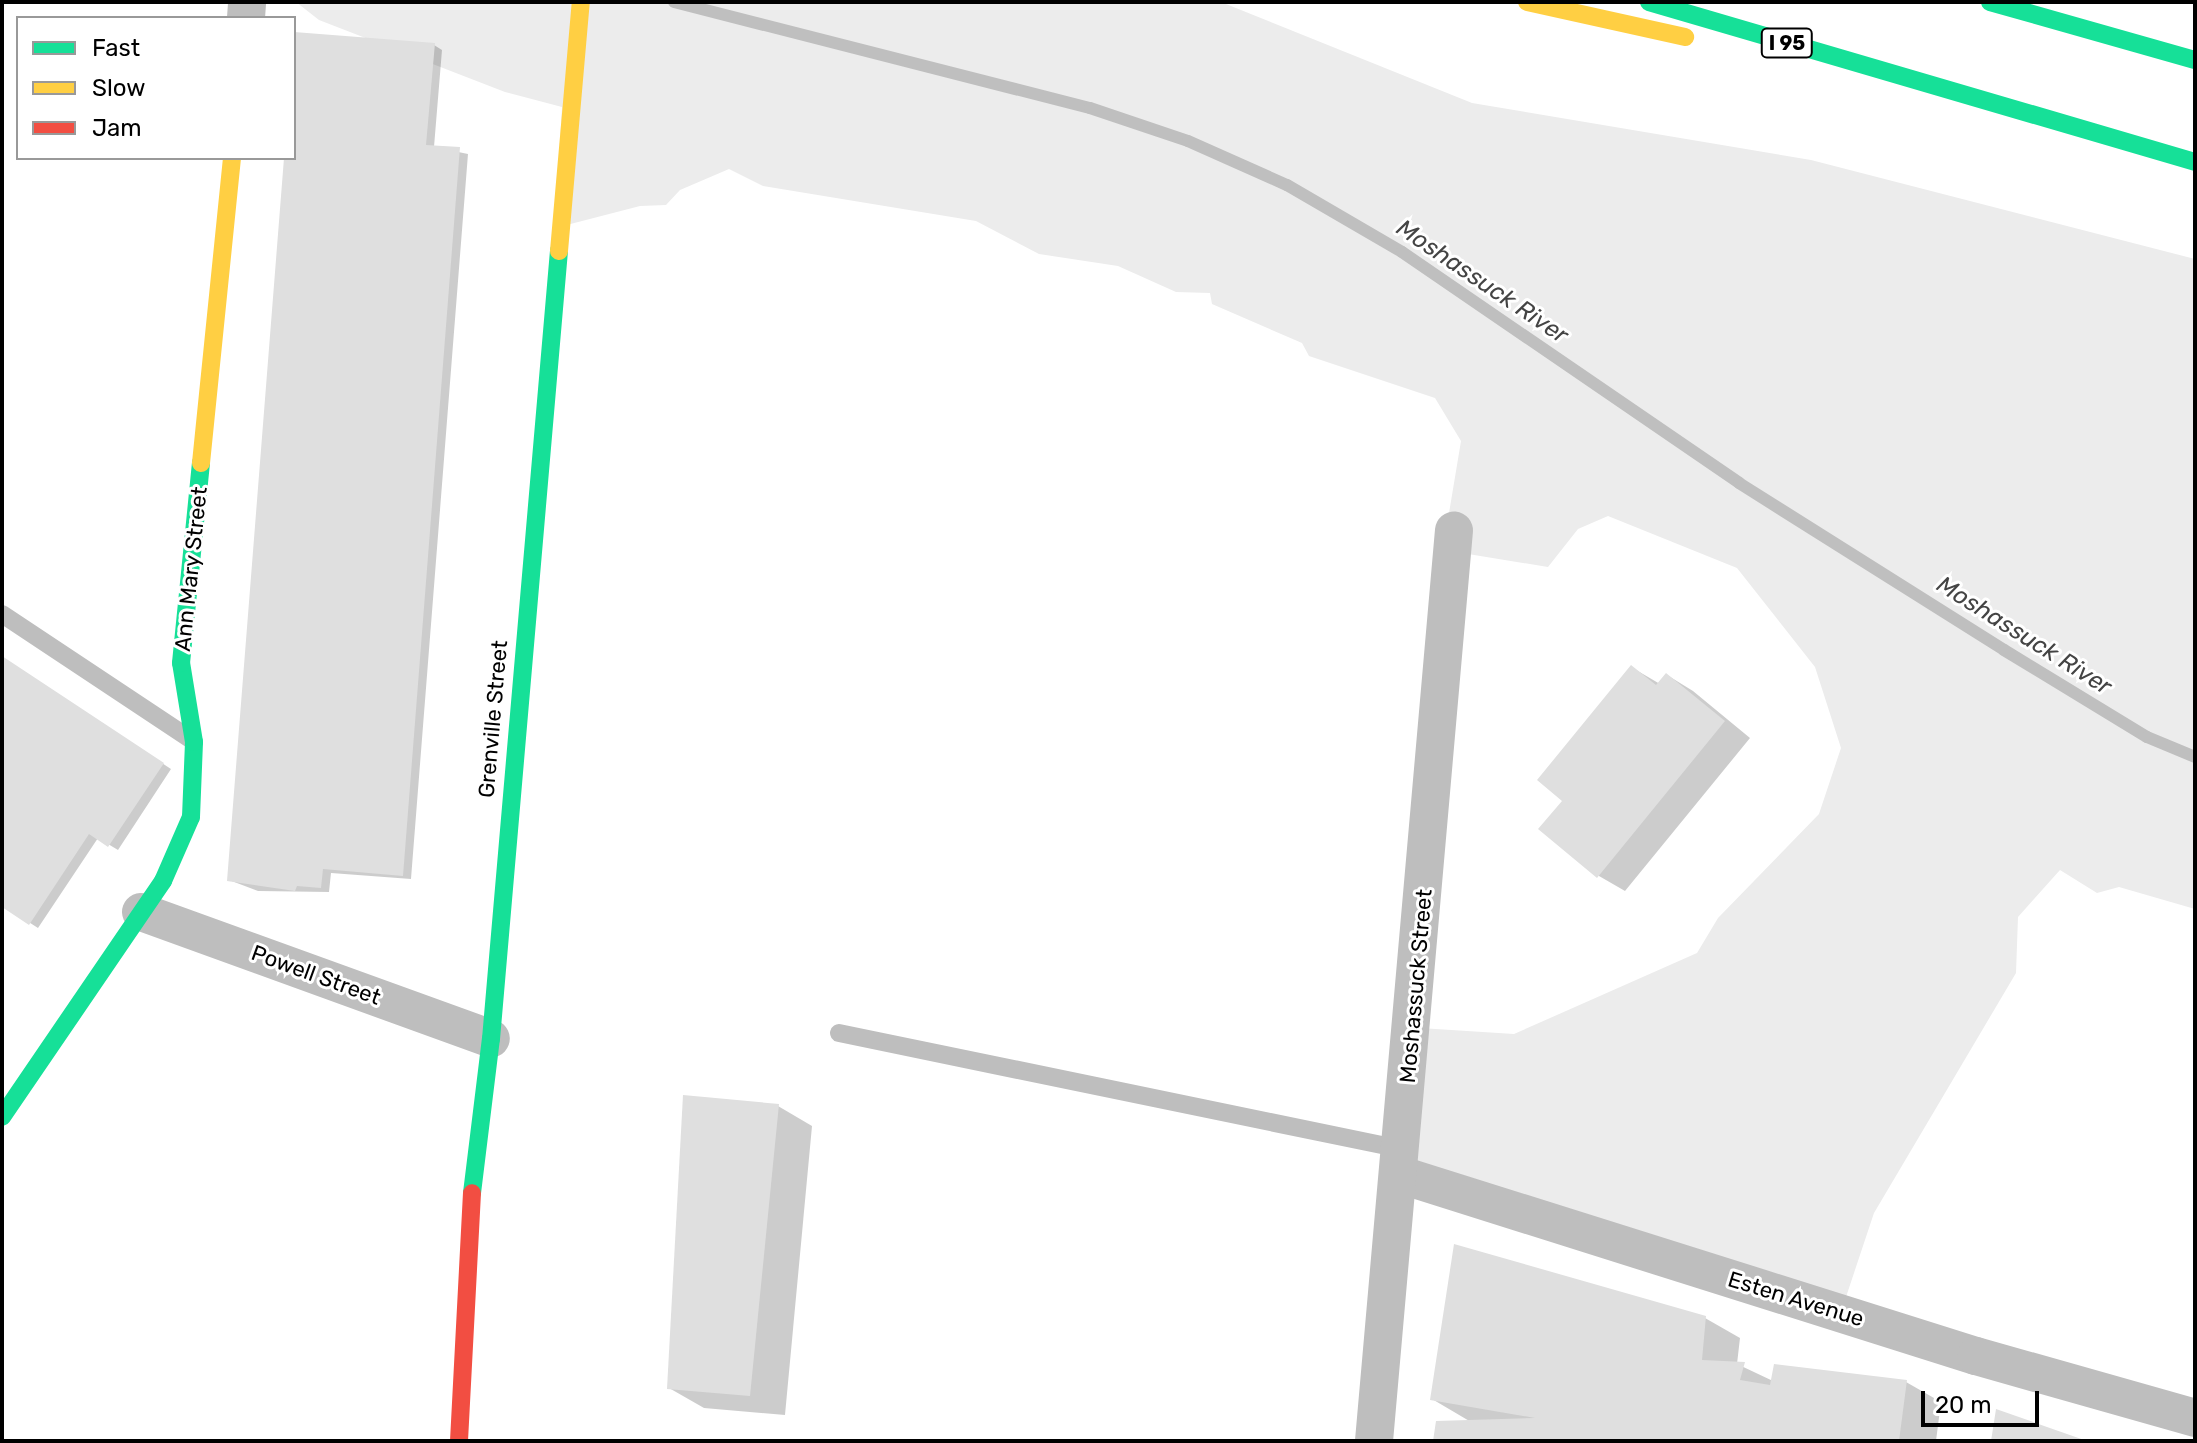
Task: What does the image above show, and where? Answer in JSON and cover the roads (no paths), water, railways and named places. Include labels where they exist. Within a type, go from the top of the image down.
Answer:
[{"type":"main road","name":"Grenville Street","points":[[459,1441],[465,1248],[491,1039],[581,2]]},
{"type":"main road","points":[[1527,2],[1925,86]]},
{"type":"main road","name":"I 95","points":[[1649,2],[1925,86],[2195,162]]},
{"type":"main road","points":[[1990,2],[2195,60]]},
{"type":"main road","name":"Ann Mary Street","points":[[2,1117],[163,881],[191,817],[194,742],[181,663],[232,160]]},
{"type":"street","name":"Moshassuck Street","points":[[1374,1441],[1454,531]]},
{"type":"street","name":"Powell Street","points":[[141,912],[491,1039]]},
{"type":"street","name":"Esten Avenue","points":[[1400,1161],[1976,1356],[2195,1418]]},
{"type":"lane","points":[[2,614],[194,742]]},
{"type":"lane","points":[[839,1033],[1400,1161]]},
{"type":"lane","points":[[2193,1441],[2195,1431]]},
{"type":"waterway","name":"Moshassuck River","points":[[674,2],[1090,108],[1188,141],[1287,185],[1402,252],[1739,483],[2004,650],[2147,737],[2195,757]]}]
